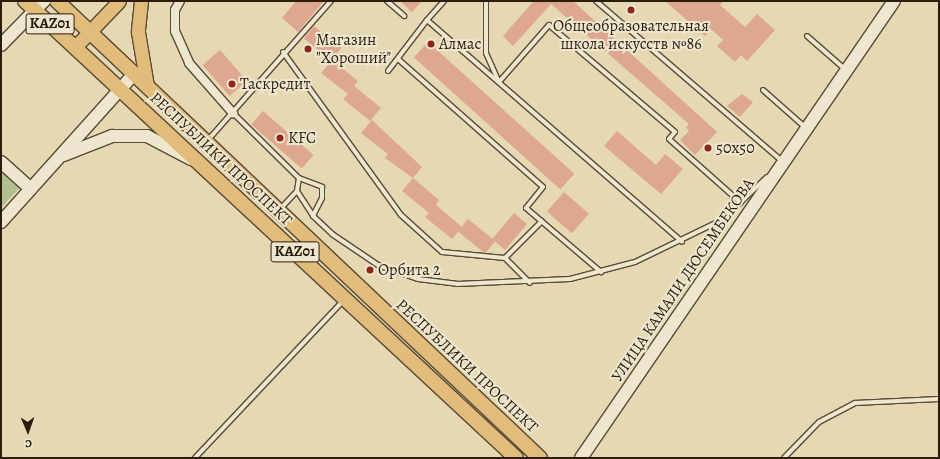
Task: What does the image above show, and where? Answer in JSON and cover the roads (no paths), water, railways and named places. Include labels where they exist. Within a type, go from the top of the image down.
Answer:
[{"type":"highway","name":"РЕСПУБЛИКИ ПРОСПЕКТ","points":[[57,1],[540,458]]},
{"type":"highway","name":"РЕСПУБЛИКИ ПРОСПЕКТ","points":[[35,4],[121,89],[516,458]]},
{"type":"main road","points":[[76,46],[119,1]]},
{"type":"main road","points":[[141,1],[138,32],[147,86]]},
{"type":"main road","name":"УЛИЦА КАМАЛИ ДЮСЕМБЕКОВА","points":[[581,458],[894,1]]},
{"type":"main road","points":[[1,45],[35,4]]},
{"type":"main road","points":[[1,222],[134,74]]},
{"type":"main road","points":[[60,157],[112,136],[147,136],[201,164]]},
{"type":"main road","points":[[1,162],[31,188]]},
{"type":"street","points":[[180,1],[175,10],[175,31],[189,63],[233,113]]},
{"type":"lane","points":[[206,142],[233,113],[283,52],[331,1]]},
{"type":"lane","points":[[387,1],[404,16]]},
{"type":"lane","points":[[388,71],[427,20],[444,1]]},
{"type":"lane","points":[[486,1],[486,53],[499,82]]},
{"type":"lane","points":[[297,191],[313,216],[339,239],[378,265],[399,274],[458,284],[530,283],[601,272],[682,242],[722,220],[783,162],[596,1]]},
{"type":"lane","points":[[427,20],[682,242]]},
{"type":"lane","points":[[499,82],[549,25],[675,132],[669,139],[741,203]]},
{"type":"lane","points":[[807,36],[846,70]]},
{"type":"lane","points":[[283,52],[401,215],[442,252],[505,258],[530,283]]},
{"type":"lane","points":[[398,59],[543,187],[526,208],[601,272]]},
{"type":"lane","points":[[763,90],[806,128]]},
{"type":"lane","points":[[233,113],[299,178],[322,187],[322,198],[313,216]]},
{"type":"lane","points":[[278,211],[297,191],[299,178]]},
{"type":"lane","points":[[505,258],[542,221]]},
{"type":"lane","points":[[195,458],[345,298]]},
{"type":"lane","points":[[784,458],[819,422],[855,402],[939,399]]},
{"type":"place","name":"Общеобразовательная школа искусств №86","points":[[631,10]]},
{"type":"place","name":"Алмас","points":[[431,44]]},
{"type":"place","name":"Магазин \"Хороший\"","points":[[308,49]]},
{"type":"place","name":"Таскредит","points":[[232,84]]},
{"type":"place","name":"KFC","points":[[280,138]]},
{"type":"place","name":"50х50","points":[[708,148]]},
{"type":"place","name":"Орбита 2","points":[[370,270]]}]
